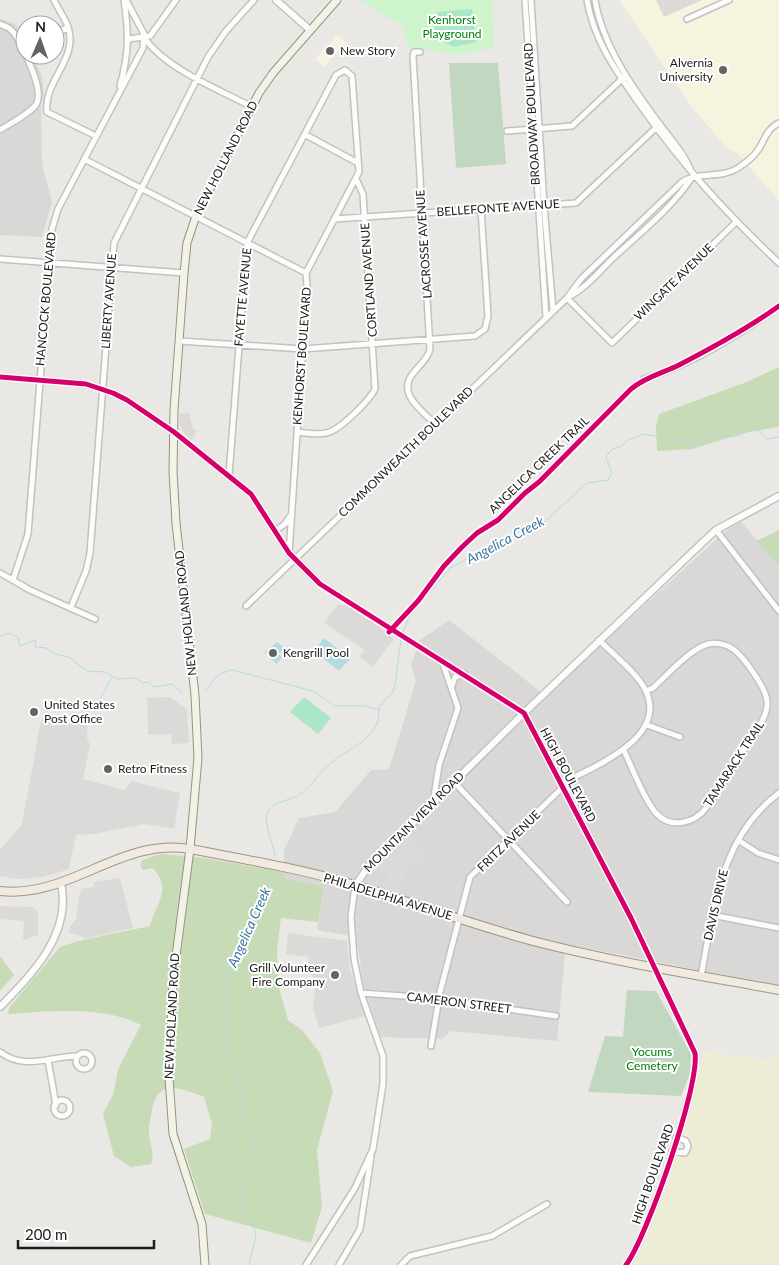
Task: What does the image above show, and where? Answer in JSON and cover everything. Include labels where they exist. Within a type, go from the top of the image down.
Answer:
[{"type":"main road","name":"NEW HOLLAND ROAD","points":[[205,1265],[202,1224],[176,1148],[169,1096],[173,979],[197,782],[198,736],[195,686],[175,510],[174,432],[187,243],[196,216],[269,78],[337,0]]},
{"type":"main road","name":"PHILADELPHIA AVENUE","points":[[0,891],[30,892],[61,883],[142,851],[160,848],[190,849],[320,876],[460,919],[560,947],[779,990]]},
{"type":"street","points":[[54,0],[68,27],[71,38],[69,52],[50,92],[47,112],[96,136]]},
{"type":"street","points":[[125,0],[150,46],[178,68],[252,107]]},
{"type":"street","name":"HANCOCK BOULEVARD","points":[[119,91],[127,63],[129,39],[125,0]]},
{"type":"street","points":[[129,39],[150,36],[176,0]]},
{"type":"street","name":"LIBERTY AVENUE","points":[[71,607],[86,571],[90,553],[111,267],[116,236],[197,78],[220,38],[254,0]]},
{"type":"street","points":[[276,0],[310,30]]},
{"type":"street","name":"BROADWAY BOULEVARD","points":[[525,0],[546,317]]},
{"type":"street","name":"BROADWAY BOULEVARD","points":[[531,0],[544,205],[554,310]]},
{"type":"street","points":[[587,0],[597,35],[610,62],[624,77],[658,126],[688,162],[693,176],[736,222],[779,263]]},
{"type":"street","points":[[595,0],[605,36],[624,77]]},
{"type":"street","points":[[687,19],[729,0]]},
{"type":"street","points":[[0,24],[9,28],[17,36],[38,85],[40,96],[36,105],[0,130]]},
{"type":"street","name":"HANCOCK BOULEVARD","points":[[13,580],[28,534],[51,233],[55,216],[119,91],[142,52],[144,38]]},
{"type":"street","name":"LACROSSE AVENUE","points":[[420,52],[414,52],[412,56],[430,340],[429,354],[409,377],[407,388],[412,401],[435,424]]},
{"type":"street","name":"FAYETTE AVENUE","points":[[229,475],[247,243],[306,135],[336,75],[345,70],[351,73],[353,78]]},
{"type":"street","points":[[506,131],[572,126],[624,77]]},
{"type":"street","name":"CORTLAND AVENUE","points":[[297,432],[317,434],[332,431],[369,398],[376,385],[363,194],[356,179],[359,172],[353,78]]},
{"type":"street","points":[[693,176],[725,173],[738,168],[758,150],[763,137],[779,124]]},
{"type":"street","name":"BELLEFONTE AVENUE","points":[[334,219],[576,203],[658,126]]},
{"type":"street","points":[[306,135],[358,163]]},
{"type":"street","points":[[84,159],[306,273]]},
{"type":"street","name":"COMMONWEALTH BOULEVARD","points":[[246,606],[546,317],[567,298],[582,288],[631,242],[676,198],[693,176]]},
{"type":"street","name":"KENHORST BOULEVARD","points":[[289,553],[308,285],[306,273],[356,179]]},
{"type":"street","points":[[179,341],[303,349],[468,338],[481,333],[485,328],[488,316],[481,209]]},
{"type":"street","name":"WINGATE AVENUE","points":[[567,298],[612,342],[736,222]]},
{"type":"street","points":[[0,259],[184,273]]},
{"type":"street","points":[[644,379],[663,373],[725,342],[779,306]]},
{"type":"street","name":"HIGH BOULEVARD","points":[[0,377],[72,382],[103,389],[127,400],[174,432],[251,494],[289,553],[330,592],[408,638],[524,713],[654,966],[666,995],[693,1047],[696,1059],[693,1081],[651,1216],[639,1244],[626,1265]]},
{"type":"street","name":"MOUNTAIN VIEW ROAD","points":[[306,1265],[355,1188],[373,1150],[384,1066],[380,1046],[362,993],[351,939],[351,911],[355,886],[368,867],[454,782],[599,640],[716,530],[779,496]]},
{"type":"street","points":[[275,531],[285,524],[292,515]]},
{"type":"street","points":[[716,530],[779,611]]},
{"type":"street","points":[[0,573],[30,590],[94,619]]},
{"type":"street","points":[[599,640],[646,691],[647,724],[680,737]]},
{"type":"street","name":"TAMARACK TRAIL","points":[[624,751],[656,813],[670,822],[687,822],[701,815],[706,808],[761,723],[767,708],[766,695],[761,684],[735,650],[720,644],[706,645],[696,650],[653,688],[646,691]]},
{"type":"street","points":[[433,803],[439,765],[457,713],[457,700],[442,660]]},
{"type":"street","points":[[452,687],[458,675],[465,674]]},
{"type":"street","name":"FRITZ AVENUE","points":[[431,1046],[439,999],[470,878],[562,786],[624,751],[640,736],[647,724]]},
{"type":"street","points":[[454,782],[567,902]]},
{"type":"street","name":"DAVIS DRIVE","points":[[701,976],[712,915],[725,865],[738,840],[763,808],[779,793]]},
{"type":"street","points":[[738,840],[758,853],[779,860]]},
{"type":"street","points":[[0,1007],[24,980],[56,937],[64,907],[61,883]]},
{"type":"street","points":[[712,915],[779,928]]},
{"type":"street","name":"CAMERON STREET","points":[[362,993],[439,999],[556,1016]]},
{"type":"street","points":[[0,1052],[10,1060],[17,1062],[78,1056]]},
{"type":"street","points":[[48,1060],[56,1104]]},
{"type":"street","name":"HIGH BOULEVARD","points":[[672,1151],[685,1153],[688,1147],[686,1141],[676,1138]]},
{"type":"street","points":[[340,1265],[360,1229],[373,1150]]},
{"type":"street","points":[[401,1265],[410,1256],[492,1236],[547,1204]]},
{"type":"shaded area","name":"Alvernia University","points":[[619,0],[779,0],[779,201],[740,156],[725,146],[691,106]]},
{"type":"shaded area","points":[[656,0],[702,0],[664,17]]},
{"type":"shaded area","points":[[0,19],[15,24],[15,65],[37,65],[42,76],[44,94],[41,108],[42,164],[52,202],[42,237],[0,235]]},
{"type":"shaded area","name":"New Story","points":[[337,35],[346,43],[324,67],[315,59]]},
{"type":"shaded area","points":[[189,412],[193,429],[197,431],[192,440],[184,433],[179,423],[180,414]]},
{"type":"shaded area","points":[[741,522],[779,565],[779,986],[566,944],[557,1041],[451,1031],[442,1039],[381,1037],[364,988],[356,937],[317,930],[324,887],[284,879],[284,851],[299,818],[335,812],[371,770],[389,769],[416,681],[411,665],[420,640],[449,620],[546,696],[723,533]]},
{"type":"shaded area","points":[[338,604],[350,607],[374,622],[394,639],[373,667],[360,657],[365,650],[324,623]]},
{"type":"shaded area","points":[[170,697],[187,710],[189,743],[172,744],[171,734],[148,735],[147,698]]},
{"type":"shaded area","points":[[49,715],[88,722],[87,738],[90,745],[83,779],[124,790],[131,781],[180,793],[174,829],[145,824],[93,834],[76,835],[69,869],[44,877],[18,879],[0,876],[0,850],[22,824],[40,726],[43,718]]},
{"type":"shaded area","points":[[406,834],[428,857],[415,869],[409,864],[399,895],[383,889],[389,875],[373,865]]},
{"type":"shaded area","points":[[120,878],[133,928],[84,939],[68,932],[76,919],[80,892],[84,888],[94,887],[94,882]]},
{"type":"shaded area","points":[[0,906],[33,907],[38,912],[38,935],[23,940],[24,921],[0,919]]},
{"type":"shaded area","points":[[288,933],[347,941],[350,969],[365,1016],[319,1028],[313,1007],[316,981],[308,970],[309,957],[286,954]]},
{"type":"green space","name":"Kenhorst Playground","points":[[360,0],[492,0],[494,48],[454,55],[408,46],[403,27]]},
{"type":"green space","points":[[472,9],[476,42],[454,47],[433,37],[437,12]]},
{"type":"green space","points":[[449,63],[498,63],[506,164],[456,168]]},
{"type":"green space","points":[[779,367],[779,427],[743,433],[693,449],[657,451],[656,427],[659,414],[747,382]]},
{"type":"green space","points":[[779,530],[779,565],[757,541]]},
{"type":"green space","points":[[304,697],[331,718],[318,734],[290,712]]},
{"type":"green space","points":[[160,854],[198,857],[284,872],[284,879],[324,886],[318,922],[281,918],[277,951],[279,988],[288,1020],[303,1031],[320,1053],[333,1091],[317,1150],[322,1207],[311,1243],[205,1214],[184,1149],[210,1139],[212,1124],[204,1097],[179,1089],[165,1089],[155,1100],[149,1125],[152,1153],[151,1164],[131,1167],[114,1156],[103,1114],[114,1092],[118,1069],[141,1025],[126,1019],[93,1012],[58,1011],[8,1014],[9,1008],[60,947],[78,941],[150,926],[161,896],[162,883],[153,868],[143,870],[140,866],[143,860]]},
{"type":"green space","points":[[0,956],[14,975],[0,991]]},
{"type":"green space","name":"Yocums Cemetery","points":[[627,990],[656,991],[691,1054],[690,1073],[681,1096],[588,1092],[605,1036],[623,1037]]},
{"type":"green space","points":[[704,1051],[769,1061],[779,1053],[779,1265],[631,1265],[639,1253],[652,1224],[675,1159]]},
{"type":"water","points":[[324,638],[350,659],[339,671],[314,651]]},
{"type":"water","name":"Kengrill Pool","points":[[277,642],[284,648],[279,654],[282,658],[276,664],[265,652]]},
{"type":"waterway","name":"Angelica Creek","points":[[402,635],[409,617],[450,568],[506,538],[520,535],[543,523],[587,483],[608,480],[612,473],[606,457],[612,449],[620,447],[628,440],[644,434],[694,443],[716,435],[734,437],[757,428],[766,439],[779,437]]},
{"type":"waterway","points":[[0,636],[9,633],[18,637],[20,646],[36,640],[35,647],[47,648],[55,654],[69,657],[87,671],[105,672],[117,679],[136,678],[143,683],[149,682],[154,687],[173,684],[182,693]]},
{"type":"waterway","name":"Angelica Creek","points":[[275,855],[266,819],[269,810],[272,806],[299,795],[332,762],[360,743],[374,729],[378,721],[379,707],[392,693],[395,686],[401,639]]},
{"type":"waterway","points":[[205,691],[219,674],[232,670],[313,691],[335,706],[365,706],[379,710]]},
{"type":"waterway","points":[[98,703],[112,677]]},
{"type":"waterway","name":"Angelica Creek","points":[[249,1265],[256,1236],[254,1228],[243,1214],[240,1197],[255,1144],[243,1108],[238,1078],[226,1052],[227,976],[238,946],[273,876]]},
{"type":"cycle path","name":"ANGELICA CREEK TRAIL","points":[[389,632],[418,601],[444,566],[462,547],[477,533],[498,520],[539,482],[631,389],[648,378],[679,365],[718,344],[779,306]]},
{"type":"cycle path","points":[[0,377],[86,384],[127,400],[174,432],[251,494],[289,553],[320,584],[524,713],[631,918],[695,1053],[694,1070],[681,1127],[646,1225],[626,1265]]},
{"type":"place","name":"New Story","points":[[330,51]]},
{"type":"place","name":"Alvernia University","points":[[723,70]]},
{"type":"place","name":"Kengrill Pool","points":[[273,653]]},
{"type":"place","name":"United States Post Office","points":[[34,712]]},
{"type":"place","name":"Retro Fitness","points":[[108,769]]},
{"type":"place","name":"Grill Volunteer Fire Company","points":[[335,975]]}]
